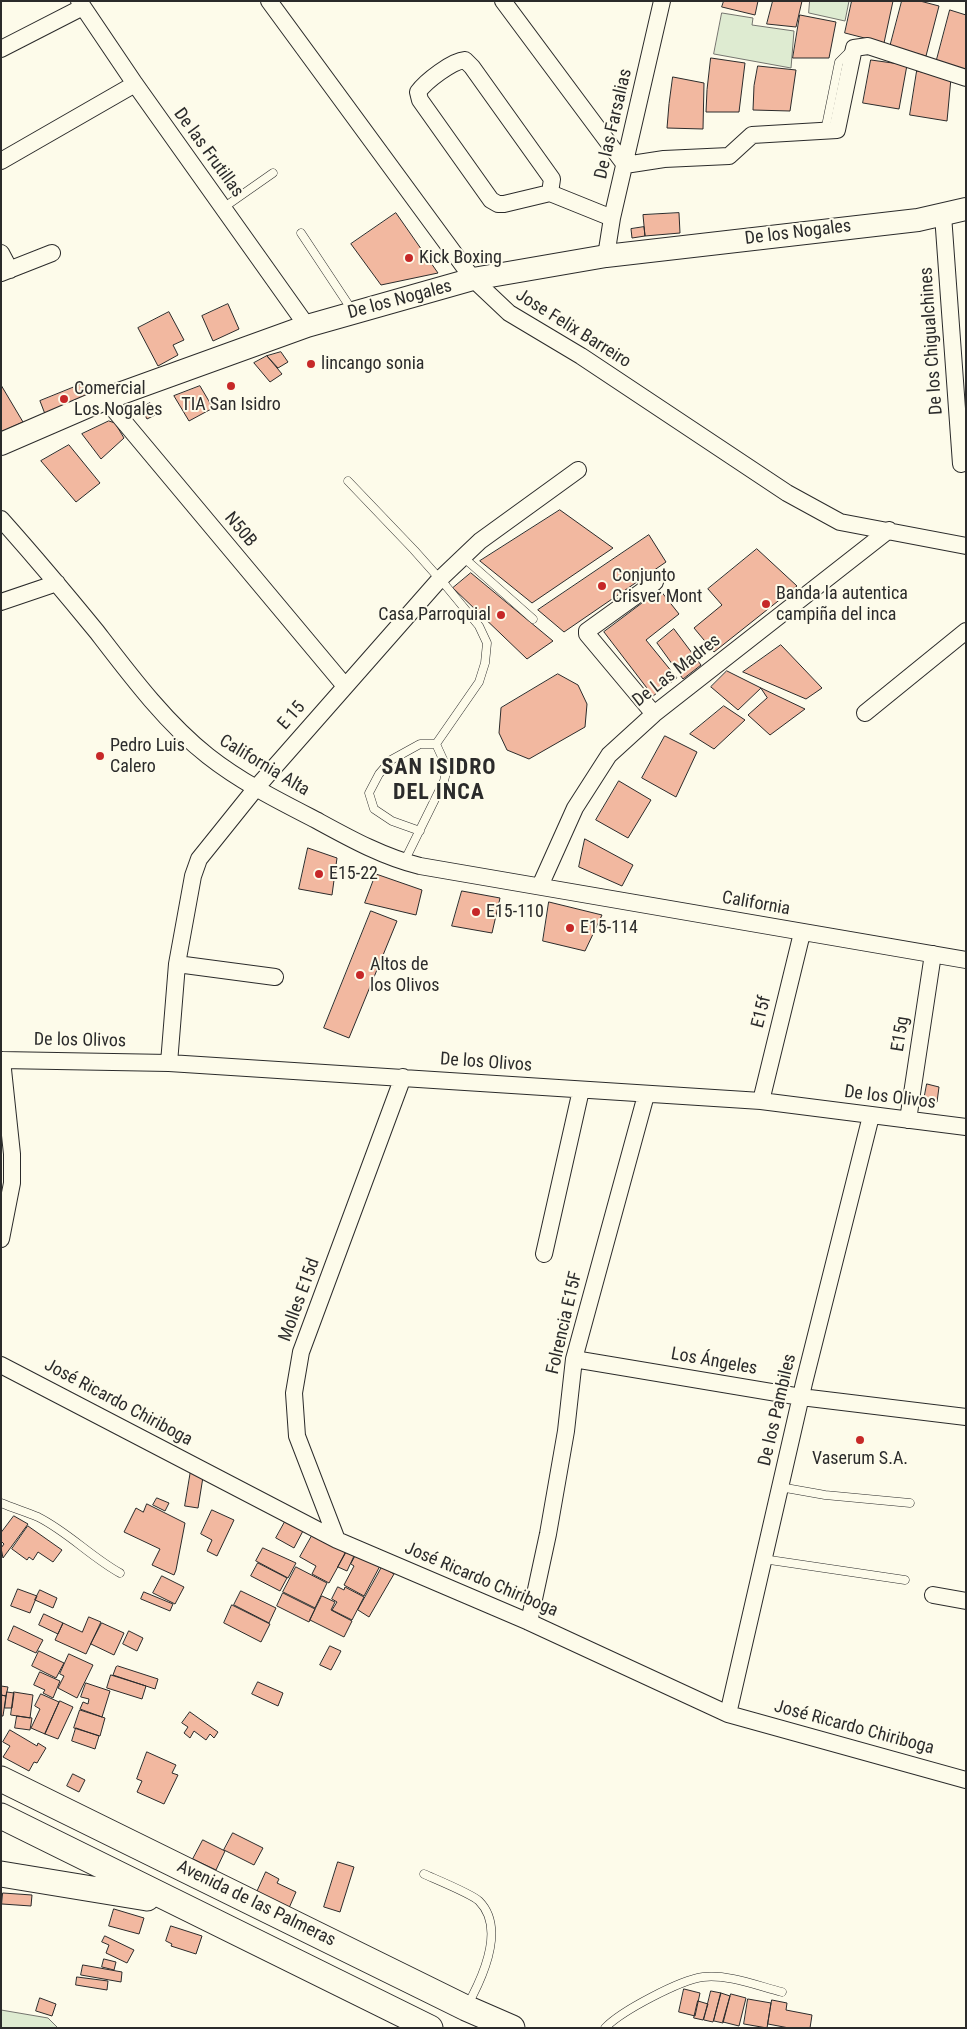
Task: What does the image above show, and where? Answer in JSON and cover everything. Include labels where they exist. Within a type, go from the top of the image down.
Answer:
[{"type":"main road","name":"Avenida de las Palmeras","points":[[1,1773],[12,1784],[466,2008],[512,2028]]},
{"type":"main road","name":"Avenida de las Palmeras","points":[[1,1816],[430,2028]]},
{"type":"main road","points":[[1,1874],[76,1885],[177,1904]]},
{"type":"street","name":"Jose Felix Barreiro","points":[[269,1],[473,279],[509,313],[581,356],[804,504],[840,522],[966,546]]},
{"type":"street","name":"De las Farsalias","points":[[606,256],[612,218],[662,1]]},
{"type":"street","points":[[505,2],[625,165],[664,159],[729,156],[752,135],[831,130],[854,48],[868,46],[966,78]]},
{"type":"street","points":[[1,49],[81,4]]},
{"type":"street","name":"De las Frutillas","points":[[81,4],[135,84],[307,326]]},
{"type":"street","points":[[550,193],[552,179],[472,67],[465,60],[457,61],[423,85],[418,92],[420,100],[491,200],[498,204],[504,204],[550,193],[612,218]]},
{"type":"street","points":[[1,160],[135,84]]},
{"type":"street","name":"De los Nogales","points":[[1,444],[105,399],[307,326],[473,279],[606,256],[918,220],[966,209]]},
{"type":"street","name":"De los Chigualchines","points":[[943,215],[961,464]]},
{"type":"street","points":[[1,254],[6,272],[52,253]]},
{"type":"street","name":"N50B","points":[[105,399],[345,686]]},
{"type":"street","name":"E 15","points":[[169,1063],[177,964],[195,868],[199,859],[256,788],[439,580],[480,542],[578,470]]},
{"type":"street","name":"California Alta","points":[[1,519],[57,583],[126,671],[178,729],[207,756],[256,788],[387,856],[404,862],[540,886]]},
{"type":"street","name":"De Las Madres","points":[[540,886],[575,808],[609,755],[654,714],[889,530]]},
{"type":"street","points":[[654,714],[587,634],[587,631],[655,582]]},
{"type":"street","points":[[1,602],[57,583]]},
{"type":"street","points":[[866,713],[966,631]]},
{"type":"street","name":"California","points":[[540,886],[966,960]]},
{"type":"street","name":"E15f","points":[[760,1101],[802,933]]},
{"type":"street","name":"E15g","points":[[908,1120],[933,954]]},
{"type":"street","points":[[177,964],[275,977]]},
{"type":"street","points":[[1,1239],[12,1154],[2,1060]]},
{"type":"street","name":"De los Olivos","points":[[2,1060],[169,1063],[760,1101],[966,1127]]},
{"type":"street","name":"Molles E15d","points":[[337,1540],[297,1436],[294,1393],[301,1352],[403,1077]]},
{"type":"street","points":[[544,1254],[581,1090]]},
{"type":"street","name":"Folrencia E15F","points":[[529,1622],[548,1534],[566,1431],[574,1359],[646,1095]]},
{"type":"street","name":"De los Pambiles","points":[[728,1714],[801,1397],[871,1116]]},
{"type":"street","name":"Los Ángeles","points":[[574,1359],[801,1397],[966,1417]]},
{"type":"street","name":"José Ricardo Chiriboga","points":[[1,1365],[337,1540],[529,1622],[728,1714],[966,1780]]},
{"type":"street","points":[[933,1595],[966,1601]]},
{"type":"lane","points":[[223,208],[273,173]]},
{"type":"lane","points":[[301,233],[353,312]]},
{"type":"lane","points":[[348,482],[414,550],[479,626],[487,643],[486,663],[479,682],[436,744]]},
{"type":"lane","points":[[463,557],[533,620]]},
{"type":"lane","points":[[420,831],[392,821],[374,810],[369,793],[379,774],[391,760],[420,744],[436,744]]},
{"type":"lane","points":[[404,862],[444,782],[447,768],[436,744]]},
{"type":"lane","points":[[780,1487],[910,1503]]},
{"type":"lane","points":[[1,1503],[39,1518],[78,1544],[102,1564],[120,1573]]},
{"type":"lane","points":[[764,1559],[904,1580]]},
{"type":"lane","points":[[424,1874],[479,1900],[488,1915],[492,1940],[489,1954],[478,1986],[466,2008]]},
{"type":"lane","points":[[605,2028],[654,1996],[702,1977],[720,1977],[782,1992]]},
{"type":"green space","points":[[810,1],[849,1],[845,21],[809,13]]},
{"type":"green space","points":[[722,13],[753,18],[752,25],[794,31],[791,68],[714,54]]},
{"type":"green space","points":[[1,2010],[48,2018],[58,2028],[1,2028]]},
{"type":"building","points":[[724,1],[758,1],[755,15],[722,7]]},
{"type":"building","points":[[773,1],[802,1],[796,27],[767,24]]},
{"type":"building","points":[[852,1],[893,1],[884,43],[845,33]]},
{"type":"building","points":[[902,1],[920,1],[939,6],[926,56],[890,47]]},
{"type":"building","points":[[950,10],[966,15],[966,69],[936,63]]},
{"type":"building","points":[[800,15],[836,22],[829,58],[793,58]]},
{"type":"building","points":[[711,58],[745,63],[739,112],[706,112]]},
{"type":"building","points":[[871,60],[907,65],[899,109],[863,103]]},
{"type":"building","points":[[758,66],[796,70],[790,111],[753,110],[754,86]]},
{"type":"building","points":[[917,71],[951,78],[947,121],[910,115]]},
{"type":"building","points":[[673,77],[704,83],[703,129],[667,128]]},
{"type":"building","points":[[396,213],[438,273],[381,285],[351,244]]},
{"type":"building","points":[[679,213],[680,233],[645,236],[643,215]]},
{"type":"building","points":[[644,227],[645,236],[632,238],[631,229]]},
{"type":"building","points":[[228,304],[239,329],[213,341],[202,316]]},
{"type":"building","points":[[169,312],[184,340],[173,345],[178,355],[158,366],[138,328]]},
{"type":"building","points":[[281,352],[288,362],[278,368],[267,356]]},
{"type":"building","points":[[267,356],[282,374],[270,382],[254,363]]},
{"type":"building","name":"Comercial Los Nogales","points":[[82,384],[87,397],[45,414],[40,401]]},
{"type":"building","points":[[1,385],[23,422],[1,432]]},
{"type":"building","points":[[200,386],[213,408],[189,421],[174,396]]},
{"type":"building","points":[[150,403],[155,415],[147,419],[141,408]]},
{"type":"building","points":[[109,421],[115,423],[124,438],[101,459],[82,434]]},
{"type":"building","points":[[69,445],[100,483],[76,502],[41,461]]},
{"type":"building","points":[[560,510],[613,548],[532,603],[480,561]]},
{"type":"building","name":"Conjunto Crisver Mont","points":[[649,535],[666,562],[564,632],[538,610]]},
{"type":"building","points":[[757,549],[797,586],[714,652],[694,628],[722,605],[708,589]]},
{"type":"building","name":"Casa Parroquial","points":[[471,573],[553,641],[527,659],[453,588]]},
{"type":"building","name":"Conjunto Crisver Mont","points":[[660,590],[679,614],[646,640],[677,678],[653,696],[604,632]]},
{"type":"building","points":[[674,629],[701,665],[683,679],[657,643]]},
{"type":"building","points":[[781,645],[822,688],[806,699],[743,672]]},
{"type":"building","points":[[727,671],[761,688],[738,710],[711,687]]},
{"type":"building","points":[[558,674],[578,685],[587,704],[585,727],[529,759],[507,750],[499,733],[501,708]]},
{"type":"building","points":[[761,688],[805,709],[770,735],[748,715],[767,698]]},
{"type":"building","points":[[724,706],[745,720],[714,749],[690,734]]},
{"type":"building","points":[[665,736],[697,752],[676,797],[642,778]]},
{"type":"building","points":[[619,781],[651,800],[628,838],[596,820]]},
{"type":"building","points":[[585,839],[633,865],[622,886],[579,867]]},
{"type":"building","name":"E15-22","points":[[308,848],[337,858],[332,895],[299,889]]},
{"type":"building","points":[[376,874],[422,890],[416,915],[365,903]]},
{"type":"building","name":"E15-110","points":[[462,891],[500,898],[492,933],[452,926]]},
{"type":"building","name":"E15-114","points":[[549,902],[602,915],[585,951],[543,941]]},
{"type":"building","name":"Altos de los Olivos","points":[[371,911],[397,921],[349,1038],[324,1028]]},
{"type":"building","points":[[927,1084],[939,1087],[937,1102],[924,1100]]},
{"type":"building","points":[[191,1470],[203,1477],[198,1508],[185,1506]]},
{"type":"building","points":[[157,1498],[169,1503],[165,1511],[153,1505]]},
{"type":"building","points":[[147,1504],[185,1523],[174,1575],[152,1565],[160,1549],[124,1532],[136,1508],[143,1512]]},
{"type":"building","points":[[212,1510],[234,1520],[217,1556],[207,1551],[212,1540],[201,1534]]},
{"type":"building","points":[[14,1516],[28,1524],[3,1558],[1,1548],[4,1544],[1,1541],[1,1533]]},
{"type":"building","points":[[286,1520],[304,1529],[294,1548],[276,1538]]},
{"type":"building","points":[[28,1526],[62,1550],[53,1562],[38,1552],[33,1560],[29,1557],[27,1560],[12,1549]]},
{"type":"building","points":[[313,1534],[346,1552],[329,1583],[312,1574],[316,1566],[300,1557]]},
{"type":"building","points":[[263,1548],[296,1563],[288,1578],[256,1561]]},
{"type":"building","points":[[346,1552],[354,1556],[347,1571],[338,1567]]},
{"type":"building","points":[[356,1555],[381,1564],[364,1596],[344,1585],[354,1566],[351,1564]]},
{"type":"building","points":[[258,1563],[287,1578],[280,1591],[251,1576]]},
{"type":"building","points":[[296,1567],[327,1583],[315,1608],[283,1592]]},
{"type":"building","points":[[382,1567],[394,1574],[369,1617],[358,1610]]},
{"type":"building","points":[[162,1576],[184,1587],[175,1604],[153,1593]]},
{"type":"building","points":[[338,1587],[344,1590],[345,1587],[364,1597],[352,1620],[332,1610],[337,1602],[332,1599]]},
{"type":"building","points":[[18,1589],[37,1596],[30,1613],[11,1606]]},
{"type":"building","points":[[40,1590],[57,1598],[53,1608],[35,1600]]},
{"type":"building","points":[[241,1591],[276,1608],[269,1623],[234,1605]]},
{"type":"building","points":[[144,1592],[173,1604],[170,1611],[141,1599]]},
{"type":"building","points":[[283,1593],[315,1609],[309,1622],[277,1606]]},
{"type":"building","points":[[322,1596],[335,1602],[331,1610],[352,1621],[344,1637],[310,1620]]},
{"type":"building","points":[[232,1605],[270,1624],[261,1642],[224,1623]]},
{"type":"building","points":[[44,1614],[63,1623],[58,1634],[39,1625]]},
{"type":"building","points":[[89,1617],[101,1622],[86,1654],[55,1640],[63,1623],[82,1632]]},
{"type":"building","points":[[102,1623],[124,1633],[114,1655],[91,1644]]},
{"type":"building","points":[[14,1626],[43,1640],[36,1653],[8,1640]]},
{"type":"building","points":[[129,1631],[143,1638],[137,1651],[123,1644]]},
{"type":"building","points":[[330,1646],[341,1651],[331,1670],[320,1665]]},
{"type":"building","points":[[39,1651],[64,1663],[56,1678],[32,1666]]},
{"type":"building","points":[[69,1654],[93,1665],[77,1698],[58,1688],[64,1676],[60,1674]]},
{"type":"building","points":[[118,1666],[158,1679],[155,1689],[113,1675]]},
{"type":"building","points":[[40,1672],[60,1681],[53,1698],[43,1693],[45,1690],[34,1685]]},
{"type":"building","points":[[111,1675],[146,1686],[142,1699],[107,1688]]},
{"type":"building","points":[[258,1682],[283,1693],[278,1706],[252,1694]]},
{"type":"building","points":[[86,1683],[110,1691],[102,1717],[80,1709],[83,1702],[88,1704],[89,1699],[81,1697]]},
{"type":"building","points":[[1,1686],[8,1687],[6,1696],[1,1695]]},
{"type":"building","points":[[7,1692],[14,1693],[12,1708],[5,1708]]},
{"type":"building","points":[[14,1692],[33,1695],[30,1718],[11,1715]]},
{"type":"building","points":[[41,1694],[59,1702],[45,1734],[31,1728],[40,1709],[35,1706]]},
{"type":"building","points":[[1,1695],[6,1696],[3,1716],[1,1716]]},
{"type":"building","points":[[60,1701],[73,1707],[58,1739],[45,1734]]},
{"type":"building","points":[[80,1710],[105,1718],[100,1736],[74,1728]]},
{"type":"building","points":[[190,1712],[218,1732],[214,1738],[210,1734],[206,1740],[194,1731],[190,1738],[184,1733],[188,1727],[182,1723]]},
{"type":"building","points":[[17,1716],[32,1718],[30,1730],[15,1728]]},
{"type":"building","points":[[76,1728],[99,1736],[95,1749],[72,1741]]},
{"type":"building","points":[[10,1730],[37,1746],[38,1743],[46,1748],[37,1763],[34,1762],[29,1771],[3,1757],[10,1746],[3,1742]]},
{"type":"building","points":[[147,1752],[176,1765],[172,1773],[178,1775],[164,1804],[137,1792],[142,1781],[137,1779]]},
{"type":"building","points":[[73,1774],[85,1780],[79,1792],[67,1786]]},
{"type":"building","points":[[233,1833],[263,1848],[254,1865],[224,1850]]},
{"type":"building","points":[[203,1840],[225,1851],[216,1870],[193,1859]]},
{"type":"building","points":[[338,1862],[354,1867],[340,1912],[324,1907]]},
{"type":"building","points":[[266,1872],[279,1879],[277,1883],[296,1892],[289,1908],[257,1892]]},
{"type":"building","points":[[3,1893],[32,1895],[31,1906],[2,1904]]},
{"type":"building","points":[[114,1909],[144,1918],[139,1934],[109,1926]]},
{"type":"building","points":[[171,1926],[202,1936],[196,1954],[171,1946],[172,1944],[166,1941]]},
{"type":"building","points":[[105,1936],[134,1950],[127,1963],[106,1953],[109,1945],[102,1942]]},
{"type":"building","points":[[104,1959],[116,1962],[114,1970],[102,1967]]},
{"type":"building","points":[[83,1965],[122,1972],[121,1982],[81,1975]]},
{"type":"building","points":[[77,1977],[108,1981],[107,1990],[76,1985]]},
{"type":"building","points":[[684,1989],[700,1993],[695,2016],[679,2012]]},
{"type":"building","points":[[711,1991],[721,1993],[713,2022],[704,2020]]},
{"type":"building","points":[[721,1993],[730,1996],[723,2023],[714,2021]]},
{"type":"building","points":[[731,1994],[746,1998],[739,2026],[723,2022]]},
{"type":"building","points":[[40,1998],[56,2004],[52,2016],[36,2011]]},
{"type":"building","points":[[748,1999],[771,2003],[767,2028],[744,2024]]},
{"type":"building","points":[[772,2000],[787,2003],[786,2010],[812,2015],[810,2028],[789,2028],[768,2024]]},
{"type":"building","points":[[698,2001],[708,2004],[703,2020],[694,2018]]},
{"type":"place","name":"Kick Boxing","points":[[409,258]]},
{"type":"place","name":"lincango sonia","points":[[311,364]]},
{"type":"place","name":"TIA San Isidro","points":[[231,386]]},
{"type":"place","name":"Comercial Los Nogales","points":[[64,399]]},
{"type":"place","name":"Conjunto Crisver Mont","points":[[602,586]]},
{"type":"place","name":"Banda la autentica campiña del inca","points":[[766,604]]},
{"type":"place","name":"Casa Parroquial","points":[[501,615]]},
{"type":"place","name":"Pedro Luis Calero","points":[[100,756]]},
{"type":"place","name":"E15-22","points":[[319,874]]},
{"type":"place","name":"E15-110","points":[[476,912]]},
{"type":"place","name":"E15-114","points":[[570,928]]},
{"type":"place","name":"Altos de los Olivos","points":[[360,975]]},
{"type":"place","name":"Vaserum S.A.","points":[[860,1440]]},
{"type":"district","name":"SAN ISIDRO DEL INCA","points":[[439,780]]}]
